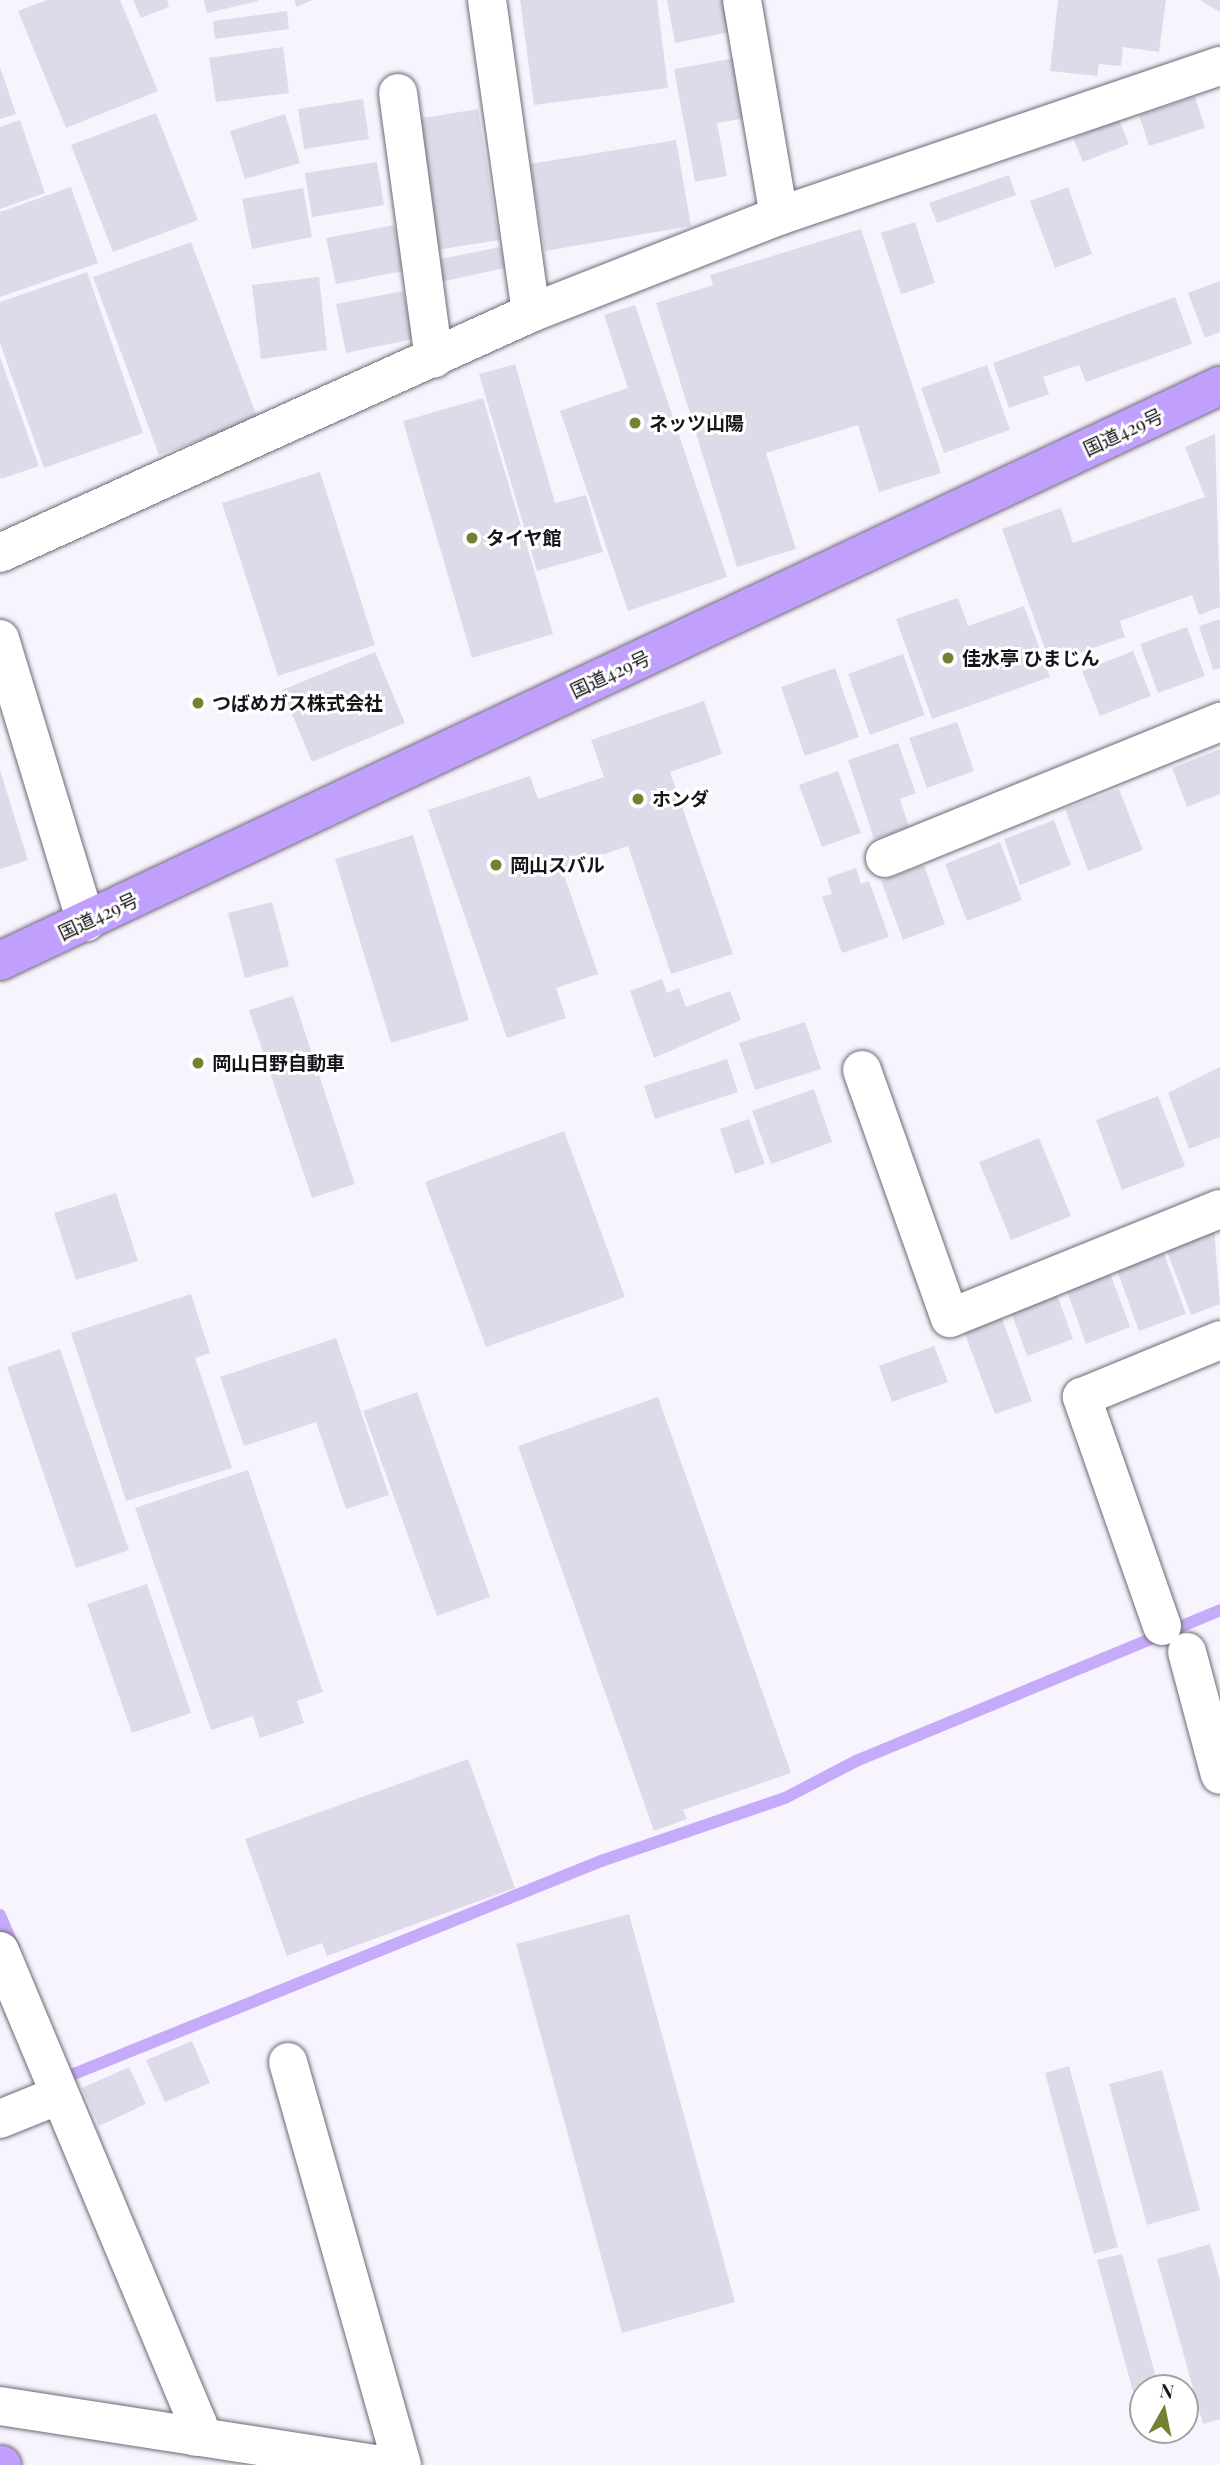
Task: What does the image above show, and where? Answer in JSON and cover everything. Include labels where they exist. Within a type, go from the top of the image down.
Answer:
[{"type":"highway","name":"国道429号","points":[[0,961],[1220,386]]},
{"type":"street","points":[[487,0],[531,313]]},
{"type":"street","points":[[742,0],[779,216]]},
{"type":"street","points":[[0,553],[531,313],[779,216],[1220,66]]},
{"type":"street","points":[[398,93],[434,359]]},
{"type":"street","points":[[0,639],[86,922]]},
{"type":"street","points":[[885,858],[1220,722]]},
{"type":"street","points":[[862,1070],[950,1318],[1220,1209]]},
{"type":"street","points":[[1220,1340],[1082,1397],[1174,1639],[1220,1775]]},
{"type":"street","points":[[0,1951],[198,2424],[195,2437]]},
{"type":"street","points":[[288,2062],[402,2465]]},
{"type":"street","points":[[0,2119],[55,2086]]},
{"type":"street","points":[[0,2406],[195,2437],[247,2455],[381,2465]]},
{"type":"building","points":[[47,0],[120,0],[158,91],[66,128],[18,11]]},
{"type":"building","points":[[133,0],[167,0],[169,7],[141,18]]},
{"type":"building","points":[[204,0],[258,0],[258,1],[207,13]]},
{"type":"building","points":[[294,0],[312,0],[297,7]]},
{"type":"building","points":[[520,0],[657,0],[668,88],[534,105]]},
{"type":"building","points":[[667,0],[724,0],[730,32],[675,43]]},
{"type":"building","points":[[1058,0],[1166,0],[1159,52],[1123,47],[1121,66],[1099,64],[1097,76],[1050,71]]},
{"type":"building","points":[[1200,0],[1220,0],[1220,12]]},
{"type":"building","points":[[287,11],[289,29],[215,39],[213,21]]},
{"type":"building","points":[[283,47],[289,93],[216,102],[209,58]]},
{"type":"building","points":[[736,58],[746,118],[717,123],[727,176],[695,182],[674,69]]},
{"type":"building","points":[[0,67],[16,114],[0,119]]},
{"type":"building","points":[[1195,97],[1205,128],[1149,146],[1139,115]]},
{"type":"building","points":[[363,99],[369,139],[304,149],[298,109]]},
{"type":"building","points":[[478,109],[499,240],[437,250],[416,119]]},
{"type":"building","points":[[156,113],[198,220],[113,252],[71,145]]},
{"type":"building","points":[[285,114],[300,163],[245,179],[230,131]]},
{"type":"building","points":[[20,120],[45,193],[0,209],[0,127]]},
{"type":"building","points":[[1119,120],[1129,144],[1083,162],[1073,138]]},
{"type":"building","points":[[676,140],[691,226],[545,251],[530,164]]},
{"type":"building","points":[[377,162],[384,205],[312,217],[305,173]]},
{"type":"building","points":[[1009,175],[1016,195],[937,223],[929,203]]},
{"type":"building","points":[[71,187],[98,263],[0,297],[0,212]]},
{"type":"building","points":[[1068,187],[1092,254],[1055,268],[1030,201]]},
{"type":"building","points":[[303,188],[312,237],[252,249],[242,199]]},
{"type":"building","points":[[915,222],[935,283],[901,294],[881,233]]},
{"type":"building","points":[[394,225],[403,271],[336,284],[326,238]]},
{"type":"building","points":[[861,229],[941,473],[879,492],[858,425],[766,453],[796,549],[737,567],[656,303],[713,285],[710,275]]},
{"type":"building","points":[[191,242],[258,419],[159,455],[93,277]]},
{"type":"building","points":[[500,247],[505,268],[440,282],[436,260]]},
{"type":"building","points":[[87,272],[143,433],[44,468],[0,343],[0,302]]},
{"type":"building","points":[[319,277],[327,350],[261,359],[252,285]]},
{"type":"building","points":[[1220,281],[1220,332],[1205,338],[1188,293]]},
{"type":"building","points":[[403,291],[413,339],[346,353],[336,304]]},
{"type":"building","points":[[1175,297],[1192,344],[1086,382],[1079,365],[1043,377],[1049,394],[1009,408],[993,363]]},
{"type":"building","points":[[635,305],[727,577],[628,611],[560,411],[628,388],[604,315]]},
{"type":"building","points":[[0,357],[39,466],[1,479],[0,476]]},
{"type":"building","points":[[515,364],[555,503],[586,495],[603,552],[537,571],[479,374]]},
{"type":"building","points":[[987,365],[1010,430],[944,453],[921,388]]},
{"type":"building","points":[[483,398],[553,634],[472,658],[403,421]]},
{"type":"building","points":[[1215,434],[1220,607],[1199,615],[1192,595],[1120,621],[1125,637],[1050,663],[1002,529],[1061,508],[1073,543],[1205,497],[1185,447]]},
{"type":"building","points":[[320,472],[375,645],[278,676],[222,503]]},
{"type":"building","points":[[958,598],[968,626],[1024,606],[1050,677],[932,719],[896,619]]},
{"type":"building","points":[[1220,619],[1220,668],[1213,670],[1199,626]]},
{"type":"building","points":[[1187,627],[1205,676],[1158,693],[1140,644]]},
{"type":"building","points":[[1133,651],[1151,696],[1100,716],[1082,671]]},
{"type":"building","points":[[375,652],[405,723],[312,762],[282,690]]},
{"type":"building","points":[[903,654],[925,715],[870,735],[848,674]]},
{"type":"building","points":[[835,668],[859,737],[805,756],[781,687]]},
{"type":"building","points":[[704,701],[722,754],[670,772],[733,954],[671,974],[628,846],[562,869],[598,974],[556,988],[566,1018],[507,1038],[428,810],[530,776],[538,799],[604,777],[591,740]]},
{"type":"building","points":[[957,722],[974,771],[927,788],[909,738]]},
{"type":"building","points":[[898,743],[916,793],[900,799],[909,827],[874,839],[848,760]]},
{"type":"building","points":[[1220,749],[1220,794],[1187,807],[1172,768]]},
{"type":"building","points":[[0,770],[28,860],[0,869]]},
{"type":"building","points":[[838,771],[861,833],[822,847],[799,785]]},
{"type":"building","points":[[1119,789],[1143,850],[1088,871],[1065,809]]},
{"type":"building","points":[[1054,820],[1071,865],[1020,885],[1004,839]]},
{"type":"building","points":[[413,835],[469,1020],[391,1043],[335,859]]},
{"type":"building","points":[[1000,842],[1022,900],[967,921],[945,864]]},
{"type":"building","points":[[924,865],[945,924],[903,940],[881,881]]},
{"type":"building","points":[[856,868],[861,884],[869,881],[889,937],[842,953],[822,897],[832,894],[827,878]]},
{"type":"building","points":[[272,902],[289,966],[245,978],[228,913]]},
{"type":"building","points":[[662,979],[667,993],[679,988],[686,1007],[730,991],[741,1020],[654,1058],[630,991]]},
{"type":"building","points":[[293,996],[355,1184],[312,1198],[249,1010]]},
{"type":"building","points":[[805,1022],[821,1069],[755,1090],[739,1043]]},
{"type":"building","points":[[727,1059],[738,1092],[655,1119],[644,1086]]},
{"type":"building","points":[[1220,1067],[1220,1137],[1189,1149],[1168,1093]]},
{"type":"building","points":[[814,1089],[832,1142],[771,1164],[752,1111]]},
{"type":"building","points":[[1158,1096],[1185,1166],[1122,1190],[1096,1120]]},
{"type":"building","points":[[749,1119],[765,1164],[735,1174],[720,1129]]},
{"type":"building","points":[[564,1131],[625,1297],[486,1347],[425,1182]]},
{"type":"building","points":[[1039,1138],[1071,1216],[1011,1240],[979,1162]]},
{"type":"building","points":[[116,1193],[138,1261],[76,1280],[54,1213]]},
{"type":"building","points":[[1214,1229],[1220,1304],[1191,1315],[1165,1246]]},
{"type":"building","points":[[1162,1248],[1186,1314],[1139,1331],[1115,1265]]},
{"type":"building","points":[[1109,1270],[1130,1327],[1086,1344],[1065,1286]]},
{"type":"building","points":[[1056,1292],[1073,1339],[1027,1356],[1010,1309]]},
{"type":"building","points":[[191,1294],[210,1353],[195,1358],[232,1468],[126,1501],[71,1333]]},
{"type":"building","points":[[1001,1316],[1032,1401],[995,1414],[963,1329]]},
{"type":"building","points":[[336,1338],[389,1495],[346,1509],[316,1422],[244,1446],[220,1377]]},
{"type":"building","points":[[934,1346],[948,1382],[892,1402],[879,1366]]},
{"type":"building","points":[[60,1349],[129,1550],[76,1568],[7,1367]]},
{"type":"building","points":[[417,1392],[490,1597],[437,1616],[363,1411]]},
{"type":"building","points":[[658,1397],[791,1773],[683,1810],[687,1819],[654,1831],[518,1446]]},
{"type":"building","points":[[248,1470],[323,1692],[297,1701],[304,1723],[260,1738],[253,1716],[211,1730],[135,1508]]},
{"type":"building","points":[[147,1584],[191,1713],[132,1733],[87,1604]]},
{"type":"building","points":[[468,1759],[515,1888],[327,1956],[322,1943],[287,1956],[245,1839]]},
{"type":"building","points":[[629,1914],[735,2302],[622,2333],[516,1944]]},
{"type":"building","points":[[192,2041],[210,2083],[165,2102],[146,2060]]},
{"type":"building","points":[[1069,2066],[1118,2247],[1094,2254],[1045,2073]]},
{"type":"building","points":[[129,2067],[146,2104],[99,2126],[82,2088]]},
{"type":"building","points":[[1162,2070],[1200,2210],[1147,2225],[1109,2084]]},
{"type":"building","points":[[1210,2244],[1220,2280],[1220,2419],[1203,2424],[1199,2410],[1199,2374],[1189,2374],[1157,2259]]},
{"type":"building","points":[[1122,2254],[1155,2374],[1129,2374],[1129,2377],[1097,2260]]},
{"type":"waterway","points":[[59,2080],[601,1861],[785,1798],[856,1761],[1220,1610]]},
{"type":"waterway","points":[[0,1915],[14,1948]]},
{"type":"place","name":"ネッツ山陽","points":[[635,423]]},
{"type":"place","name":"タイヤ館","points":[[472,538]]},
{"type":"place","name":"佳水亭 ひまじん","points":[[948,658]]},
{"type":"place","name":"つばめガス株式会社","points":[[198,703]]},
{"type":"place","name":"ホンダ","points":[[638,799]]},
{"type":"place","name":"岡山スバル","points":[[496,865]]},
{"type":"place","name":"岡山日野自動車","points":[[198,1063]]}]
